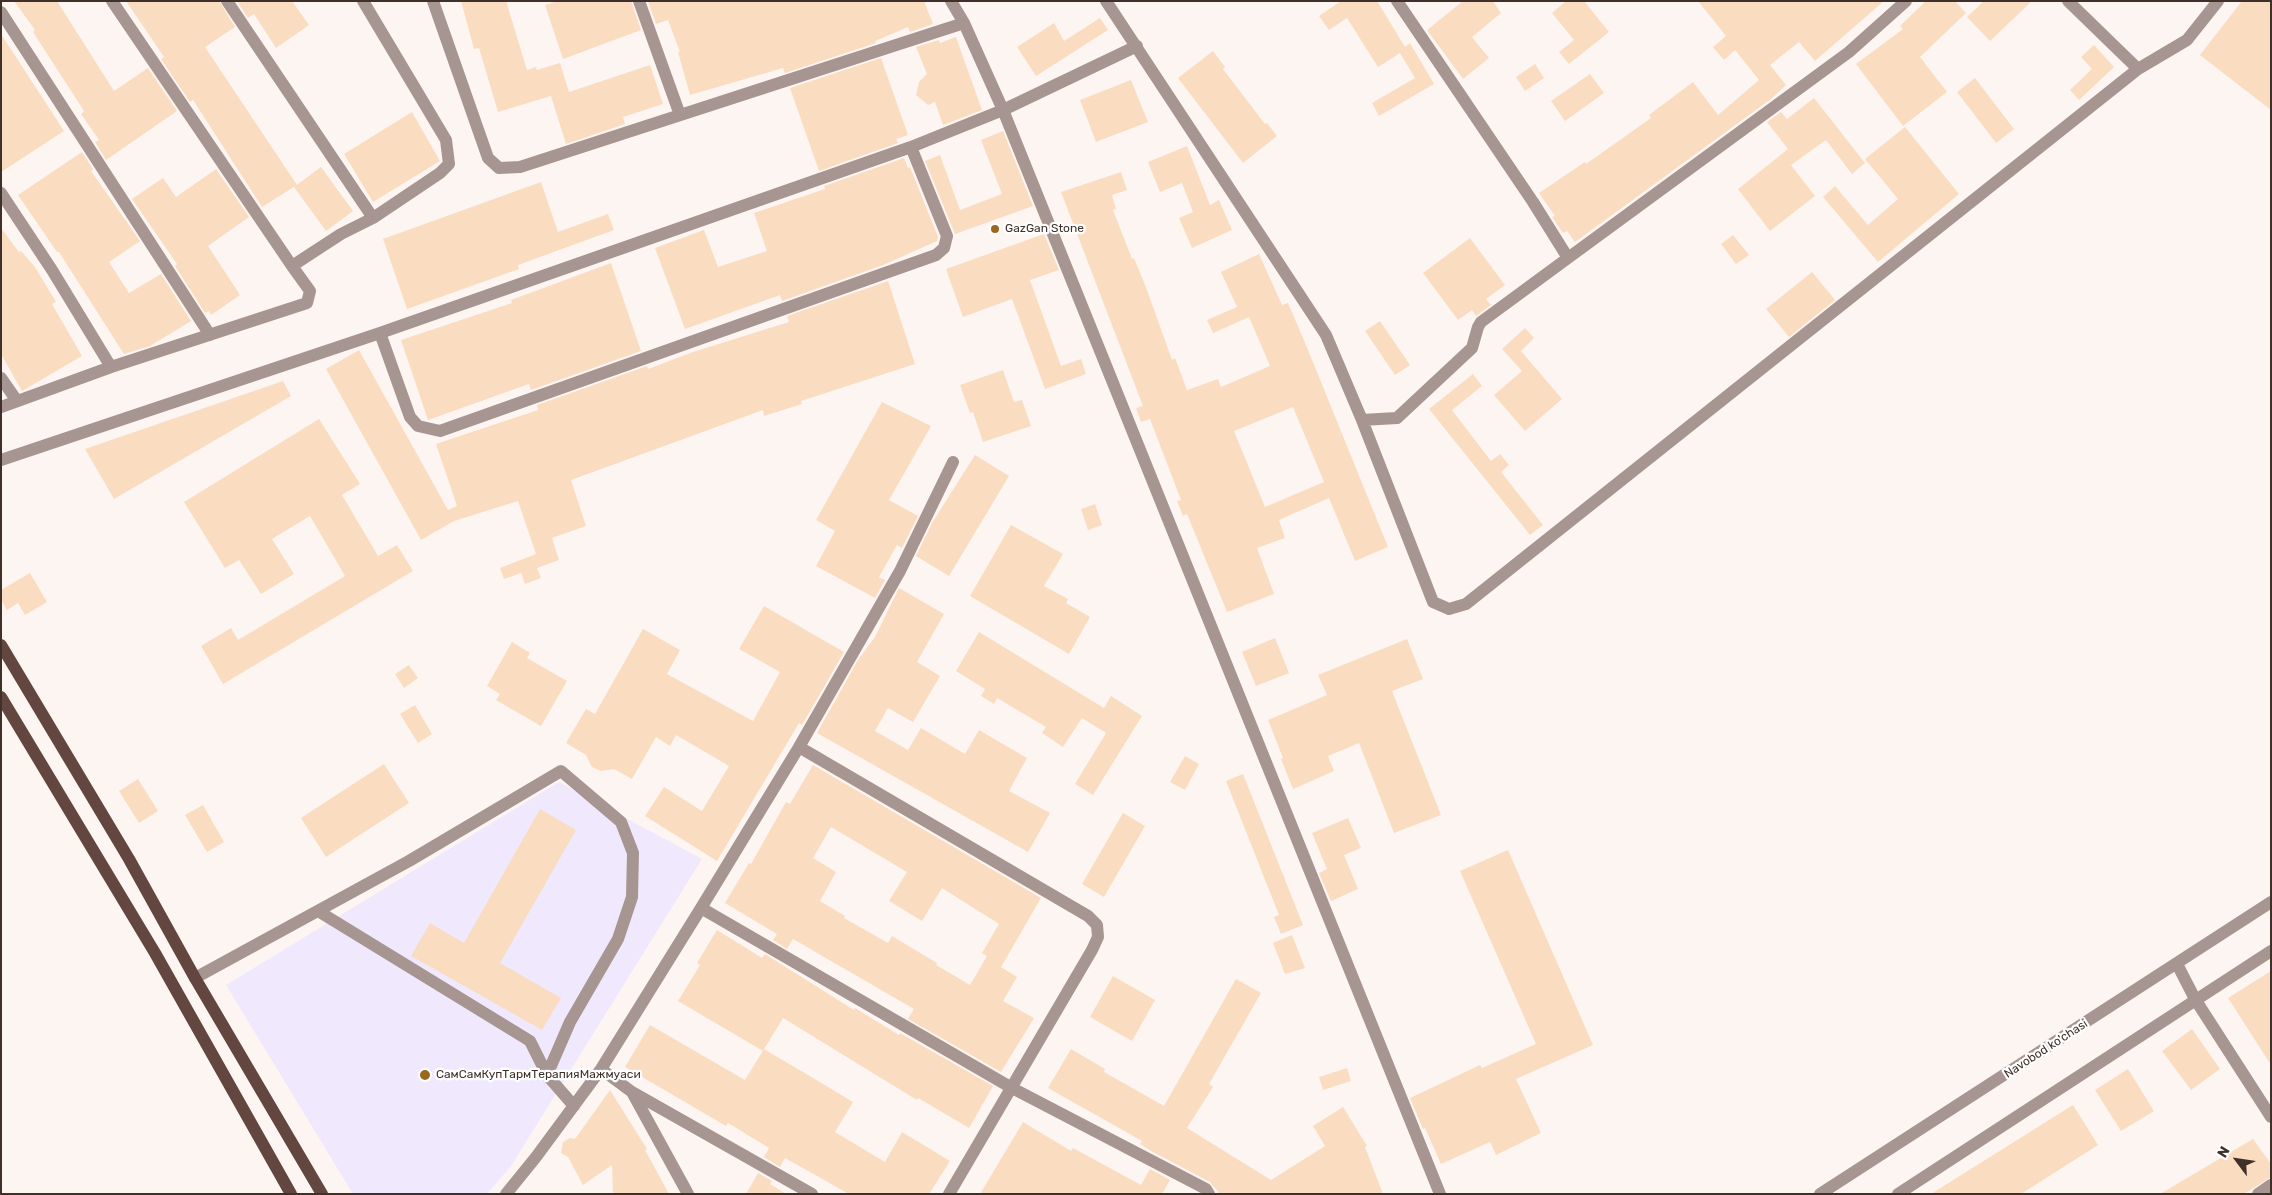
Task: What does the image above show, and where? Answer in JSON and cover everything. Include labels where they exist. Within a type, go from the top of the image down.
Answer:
[{"type":"main road","points":[[1,645],[129,858],[195,978],[322,1194]]},
{"type":"main road","points":[[1,697],[155,953],[291,1194]]},
{"type":"street","points":[[1,407],[111,367],[307,304],[310,291],[112,1]]},
{"type":"street","points":[[227,1],[373,218]]},
{"type":"street","points":[[292,266],[341,234],[373,218],[440,173],[449,164],[446,140],[363,1]]},
{"type":"street","points":[[433,1],[488,158],[499,168],[520,167],[964,23]]},
{"type":"street","points":[[639,1],[680,115]]},
{"type":"street","points":[[951,1],[964,23],[1003,110],[1440,1194]]},
{"type":"street","points":[[1106,1],[1326,335],[1362,420],[1433,602],[1449,609],[1466,604],[2138,69],[2187,40],[2218,1]]},
{"type":"street","points":[[1397,1],[1533,202],[1568,258]]},
{"type":"street","points":[[1362,420],[1397,418],[1472,348],[1481,322],[1849,52],[1906,1]]},
{"type":"street","points":[[2068,1],[2138,69]]},
{"type":"street","points":[[1,12],[210,335]]},
{"type":"street","points":[[1,460],[380,333],[911,147],[1003,110],[1137,46]]},
{"type":"street","points":[[380,333],[410,417],[418,426],[440,430],[468,421],[936,255],[944,248],[947,236],[911,147]]},
{"type":"street","points":[[1,192],[52,270],[111,367]]},
{"type":"street","points":[[1,378],[17,401]]},
{"type":"street","points":[[506,1194],[602,1069],[799,748],[900,571],[953,462]]},
{"type":"street","points":[[799,748],[1088,916],[1097,925],[1098,937],[1092,950],[949,1194]]},
{"type":"street","points":[[195,978],[409,861],[561,770],[621,822],[633,852],[632,896],[618,940],[570,1022],[547,1075]]},
{"type":"street","name":"Navobod ko'chasi","points":[[1820,1194],[2271,902]]},
{"type":"street","points":[[701,908],[1012,1088],[1206,1189],[1209,1194]]},
{"type":"street","points":[[318,911],[530,1041],[547,1075],[574,1106]]},
{"type":"street","points":[[1898,1194],[2195,998],[2271,951]]},
{"type":"street","points":[[2177,964],[2195,998],[2271,1117]]},
{"type":"street","points":[[602,1069],[632,1092],[812,1194]]},
{"type":"street","points":[[632,1092],[688,1194]]},
{"type":"street","points":[[2258,1194],[2271,1185]]},
{"type":"shaded area","name":"СамСамКупТармТерапияМажмуаси","points":[[559,782],[702,859],[511,1166],[487,1194],[353,1194],[226,985]]},
{"type":"building","points":[[14,1],[57,1],[114,91],[148,68],[177,111],[106,160],[95,142],[99,140],[81,114],[84,111],[33,32],[35,30]]},
{"type":"building","points":[[126,1],[219,1],[235,27],[205,47],[297,185],[262,207],[193,100],[190,102],[161,59],[164,57]]},
{"type":"building","points":[[237,1],[292,1],[309,25],[276,48],[254,14],[248,18]]},
{"type":"building","points":[[461,1],[506,1],[527,70],[536,67],[537,70],[560,63],[569,92],[650,65],[663,104],[623,117],[625,124],[566,144],[551,96],[498,112],[479,48],[474,49]]},
{"type":"building","points":[[558,1],[631,1],[641,30],[563,59],[545,5]]},
{"type":"building","points":[[648,1],[924,1],[933,24],[910,32],[908,27],[875,41],[876,43],[785,73],[783,68],[690,95],[678,52],[680,52],[668,20],[656,24]]},
{"type":"building","points":[[1341,1],[1377,1],[1405,47],[1410,43],[1434,84],[1379,116],[1372,103],[1415,78],[1400,53],[1378,67],[1347,18],[1329,30],[1319,16]]},
{"type":"building","points":[[1463,1],[1493,1],[1501,13],[1472,37],[1489,58],[1463,79],[1427,30]]},
{"type":"building","points":[[1566,1],[1584,1],[1609,32],[1569,64],[1559,52],[1574,40],[1552,13]]},
{"type":"building","points":[[1698,1],[1884,1],[1815,61],[1799,42],[1770,65],[1786,85],[1771,99],[1575,242],[1567,231],[1563,233],[1552,217],[1555,216],[1539,193],[1585,162],[1586,164],[1651,118],[1649,115],[1693,82],[1718,115],[1759,80],[1735,50],[1724,60],[1713,47],[1726,36]]},
{"type":"building","points":[[1926,1],[1955,1],[1966,13],[1920,57],[1947,92],[1903,126],[1856,64],[1903,29],[1900,26]]},
{"type":"building","points":[[1984,1],[2032,1],[1990,41],[1967,17]]},
{"type":"building","points":[[2242,1],[2271,1],[2271,110],[2200,55]]},
{"type":"building","points":[[1100,18],[1108,30],[1036,76],[1017,47],[1054,23],[1064,41]]},
{"type":"building","points":[[1,34],[64,131],[1,172]]},
{"type":"building","points":[[956,37],[982,110],[943,125],[935,102],[928,105],[916,95],[919,82],[927,74],[916,47],[939,40],[940,43]]},
{"type":"building","points":[[2094,45],[2114,67],[2079,100],[2070,90],[2092,69],[2081,57]]},
{"type":"building","points":[[1213,51],[1225,67],[1223,69],[1265,124],[1267,123],[1277,136],[1243,163],[1178,78]]},
{"type":"building","points":[[881,58],[908,135],[896,139],[898,143],[819,171],[790,88]]},
{"type":"building","points":[[1535,64],[1544,78],[1525,91],[1516,77]]},
{"type":"building","points":[[1590,74],[1604,93],[1565,121],[1551,101]]},
{"type":"building","points":[[1975,78],[2014,129],[1996,143],[1957,92]]},
{"type":"building","points":[[1131,80],[1148,122],[1096,142],[1080,100]]},
{"type":"building","points":[[1814,98],[1865,163],[1852,174],[1826,140],[1791,165],[1815,196],[1770,231],[1738,189],[1788,149],[1767,122],[1781,112],[1787,119]]},
{"type":"building","points":[[412,112],[440,161],[373,202],[344,154]]},
{"type":"building","points":[[1905,127],[1959,194],[1878,262],[1823,197],[1835,186],[1868,225],[1898,199],[1865,159]]},
{"type":"building","points":[[1003,131],[1033,206],[955,234],[925,161],[940,155],[960,210],[1002,194],[981,140]]},
{"type":"building","points":[[1187,146],[1210,205],[1219,200],[1232,230],[1192,248],[1179,218],[1193,212],[1182,183],[1160,192],[1148,162]]},
{"type":"building","points":[[82,152],[93,169],[91,171],[140,241],[109,262],[129,293],[161,274],[191,321],[150,346],[124,354],[59,252],[57,252],[18,195]]},
{"type":"building","points":[[904,158],[908,168],[910,167],[938,237],[937,241],[883,265],[782,301],[780,295],[685,329],[655,248],[704,230],[718,267],[767,251],[754,213],[825,189],[824,186]]},
{"type":"building","points":[[321,167],[353,211],[326,231],[294,187]]},
{"type":"building","points":[[216,169],[249,217],[208,246],[240,295],[211,315],[209,311],[205,313],[175,266],[177,264],[132,199],[163,178],[176,197]]},
{"type":"building","points":[[1121,172],[1127,190],[1112,195],[1116,209],[1113,210],[1132,259],[1134,258],[1147,290],[1172,360],[1175,358],[1187,390],[1218,379],[1221,387],[1270,366],[1249,317],[1213,333],[1207,320],[1237,307],[1221,272],[1259,254],[1282,305],[1288,303],[1388,547],[1355,561],[1329,498],[1279,520],[1285,538],[1257,548],[1274,594],[1227,612],[1187,514],[1183,516],[1177,501],[1181,500],[1150,419],[1141,422],[1136,408],[1143,406],[1061,192]],"holes":[[[1293,407],[1324,482],[1265,507],[1234,431]]]},
{"type":"building","points":[[541,182],[558,232],[608,214],[614,230],[518,265],[519,269],[407,309],[383,239]]},
{"type":"building","points":[[1,228],[19,252],[21,251],[35,267],[56,302],[52,304],[82,356],[22,391],[1,354]]},
{"type":"building","points":[[1044,234],[1059,270],[1030,280],[1061,366],[1081,359],[1086,374],[1045,389],[1012,299],[963,317],[946,269]]},
{"type":"building","points":[[1733,235],[1749,255],[1736,264],[1721,244]]},
{"type":"building","points":[[1470,238],[1505,285],[1486,299],[1491,305],[1476,316],[1472,310],[1458,320],[1423,273]]},
{"type":"building","points":[[611,263],[641,351],[531,390],[529,384],[428,420],[401,340],[512,303],[511,300]]},
{"type":"building","points":[[1812,272],[1835,300],[1789,337],[1766,309]]},
{"type":"building","points":[[888,281],[915,364],[801,401],[802,404],[764,416],[763,410],[571,480],[586,526],[552,538],[559,560],[537,568],[541,578],[525,584],[521,573],[504,579],[500,568],[536,554],[518,501],[454,521],[421,540],[326,369],[359,350],[448,510],[457,506],[436,444],[538,410],[537,405],[647,366],[648,369],[693,352],[789,322],[787,316]]},
{"type":"building","points":[[1380,321],[1410,365],[1395,375],[1365,331]]},
{"type":"building","points":[[1525,328],[1534,338],[1521,351],[1562,399],[1525,431],[1494,395],[1522,371],[1502,349]]},
{"type":"building","points":[[1003,370],[1014,402],[1022,400],[1031,426],[983,442],[973,412],[970,413],[960,385]]},
{"type":"building","points":[[1473,374],[1482,386],[1452,410],[1491,461],[1500,454],[1509,465],[1501,472],[1543,525],[1530,535],[1429,409]]},
{"type":"building","points":[[283,381],[291,396],[114,499],[85,449]]},
{"type":"building","points":[[882,402],[931,426],[889,500],[918,516],[902,548],[897,545],[879,577],[885,580],[875,598],[816,566],[835,531],[816,520]]},
{"type":"building","points":[[319,419],[360,484],[342,495],[378,556],[397,545],[413,571],[223,684],[201,646],[231,628],[238,640],[345,576],[310,516],[272,539],[294,574],[261,594],[239,560],[225,568],[184,502]]},
{"type":"building","points":[[975,455],[1009,476],[949,576],[916,556],[932,523]]},
{"type":"building","points":[[1095,504],[1102,525],[1088,530],[1081,509]]},
{"type":"building","points":[[1011,525],[1063,554],[1044,586],[1068,599],[1066,603],[1090,617],[1069,654],[970,596]]},
{"type":"building","points":[[30,573],[47,602],[25,615],[18,603],[7,610],[1,600],[1,590]]},
{"type":"building","points":[[899,588],[944,614],[917,662],[940,676],[913,722],[888,708],[875,731],[908,750],[921,728],[965,754],[979,730],[1027,758],[1009,791],[1050,813],[1028,852],[817,733],[858,660],[875,637]]},
{"type":"building","points":[[764,606],[844,652],[802,725],[799,723],[717,861],[645,816],[664,787],[702,811],[729,766],[676,735],[670,746],[656,737],[632,779],[614,769],[601,771],[592,767],[586,755],[566,743],[586,709],[595,714],[643,629],[680,650],[667,674],[753,721],[780,672],[739,649]]},
{"type":"building","points":[[979,632],[1104,708],[1111,696],[1142,716],[1093,795],[1075,784],[1106,733],[1082,718],[1063,747],[1042,733],[1046,727],[997,698],[994,704],[981,696],[985,689],[956,671]]},
{"type":"building","points":[[1275,638],[1289,673],[1256,686],[1242,652]]},
{"type":"building","points":[[1407,639],[1423,679],[1392,691],[1441,815],[1394,833],[1359,743],[1328,756],[1334,771],[1293,789],[1268,720],[1327,695],[1318,675]]},
{"type":"building","points":[[512,642],[530,653],[527,658],[567,681],[541,726],[496,700],[500,694],[487,686]]},
{"type":"building","points":[[409,665],[418,678],[404,688],[395,674]]},
{"type":"building","points":[[415,705],[432,734],[418,743],[400,714]]},
{"type":"building","points":[[1185,756],[1199,764],[1185,790],[1170,782]]},
{"type":"building","points":[[384,764],[409,803],[326,857],[301,818]]},
{"type":"building","points":[[813,765],[1041,898],[1001,967],[1017,977],[1003,1001],[1034,1018],[1001,1072],[908,1019],[914,1009],[793,939],[787,949],[773,940],[777,934],[725,903],[749,863],[751,864],[786,802],[790,804]],"holes":[[[831,827],[907,872],[889,901],[922,921],[942,888],[999,924],[982,953],[987,956],[970,985],[892,936],[888,943],[844,918],[845,916],[820,901],[836,872],[813,858]]]},
{"type":"building","points":[[1243,774],[1303,925],[1281,934],[1274,917],[1279,915],[1226,781]]},
{"type":"building","points":[[138,779],[158,811],[139,823],[119,791]]},
{"type":"building","points":[[203,805],[224,842],[207,852],[185,815]]},
{"type":"building","points":[[540,809],[576,830],[500,963],[561,998],[542,1030],[411,956],[430,923],[464,943]]},
{"type":"building","points":[[1123,813],[1145,826],[1104,897],[1082,884]]},
{"type":"building","points":[[1348,818],[1361,848],[1344,855],[1358,889],[1331,901],[1319,873],[1327,869],[1312,833]]},
{"type":"building","points":[[1508,850],[1593,1045],[1516,1079],[1541,1133],[1496,1155],[1490,1142],[1441,1164],[1410,1098],[1480,1065],[1482,1068],[1536,1044],[1460,871]]},
{"type":"building","points":[[717,930],[762,958],[765,954],[854,1010],[855,1008],[899,1035],[900,1033],[993,1086],[969,1128],[918,1098],[917,1100],[783,1018],[763,1051],[678,1001],[700,965],[697,963]]},
{"type":"building","points":[[1292,935],[1305,968],[1285,974],[1273,943]]},
{"type":"building","points":[[2271,971],[2271,1065],[2228,998]]},
{"type":"building","points":[[1113,976],[1155,1000],[1132,1041],[1090,1017]]},
{"type":"building","points":[[1236,979],[1261,993],[1209,1084],[1213,1087],[1187,1128],[1271,1180],[1325,1146],[1313,1126],[1343,1107],[1367,1146],[1365,1147],[1383,1194],[1220,1194],[1210,1182],[1153,1152],[1140,1144],[1142,1141],[1048,1088],[1071,1049],[1105,1069],[1104,1072],[1164,1106]]},
{"type":"building","points":[[650,1025],[745,1080],[764,1049],[853,1102],[835,1132],[885,1162],[902,1132],[950,1161],[929,1194],[849,1194],[785,1158],[780,1167],[764,1157],[769,1148],[728,1123],[726,1126],[625,1067]]},
{"type":"building","points":[[2192,1029],[2220,1069],[2191,1090],[2162,1051]]},
{"type":"building","points":[[1347,1068],[1351,1081],[1323,1090],[1319,1077]]},
{"type":"building","points":[[2128,1069],[2154,1111],[2121,1131],[2095,1090]]},
{"type":"building","points":[[610,1090],[647,1149],[645,1150],[669,1194],[613,1194],[612,1165],[583,1185],[568,1157],[561,1153],[563,1142],[570,1138],[575,1139]]},
{"type":"building","points":[[2073,1105],[2098,1145],[2021,1194],[1931,1194]]},
{"type":"building","points":[[1023,1122],[1071,1151],[1073,1148],[1141,1185],[1150,1169],[1170,1180],[1162,1194],[980,1194]]},
{"type":"building","points":[[2253,1139],[2271,1164],[2271,1177],[2244,1194],[2160,1194]]},
{"type":"building","points":[[758,1173],[772,1181],[770,1184],[786,1194],[746,1194]]},
{"type":"place","name":"GazGan Stone","points":[[995,229]]},
{"type":"place","name":"СамСамКупТармТерапияМажмуаси","points":[[425,1075]]}]
